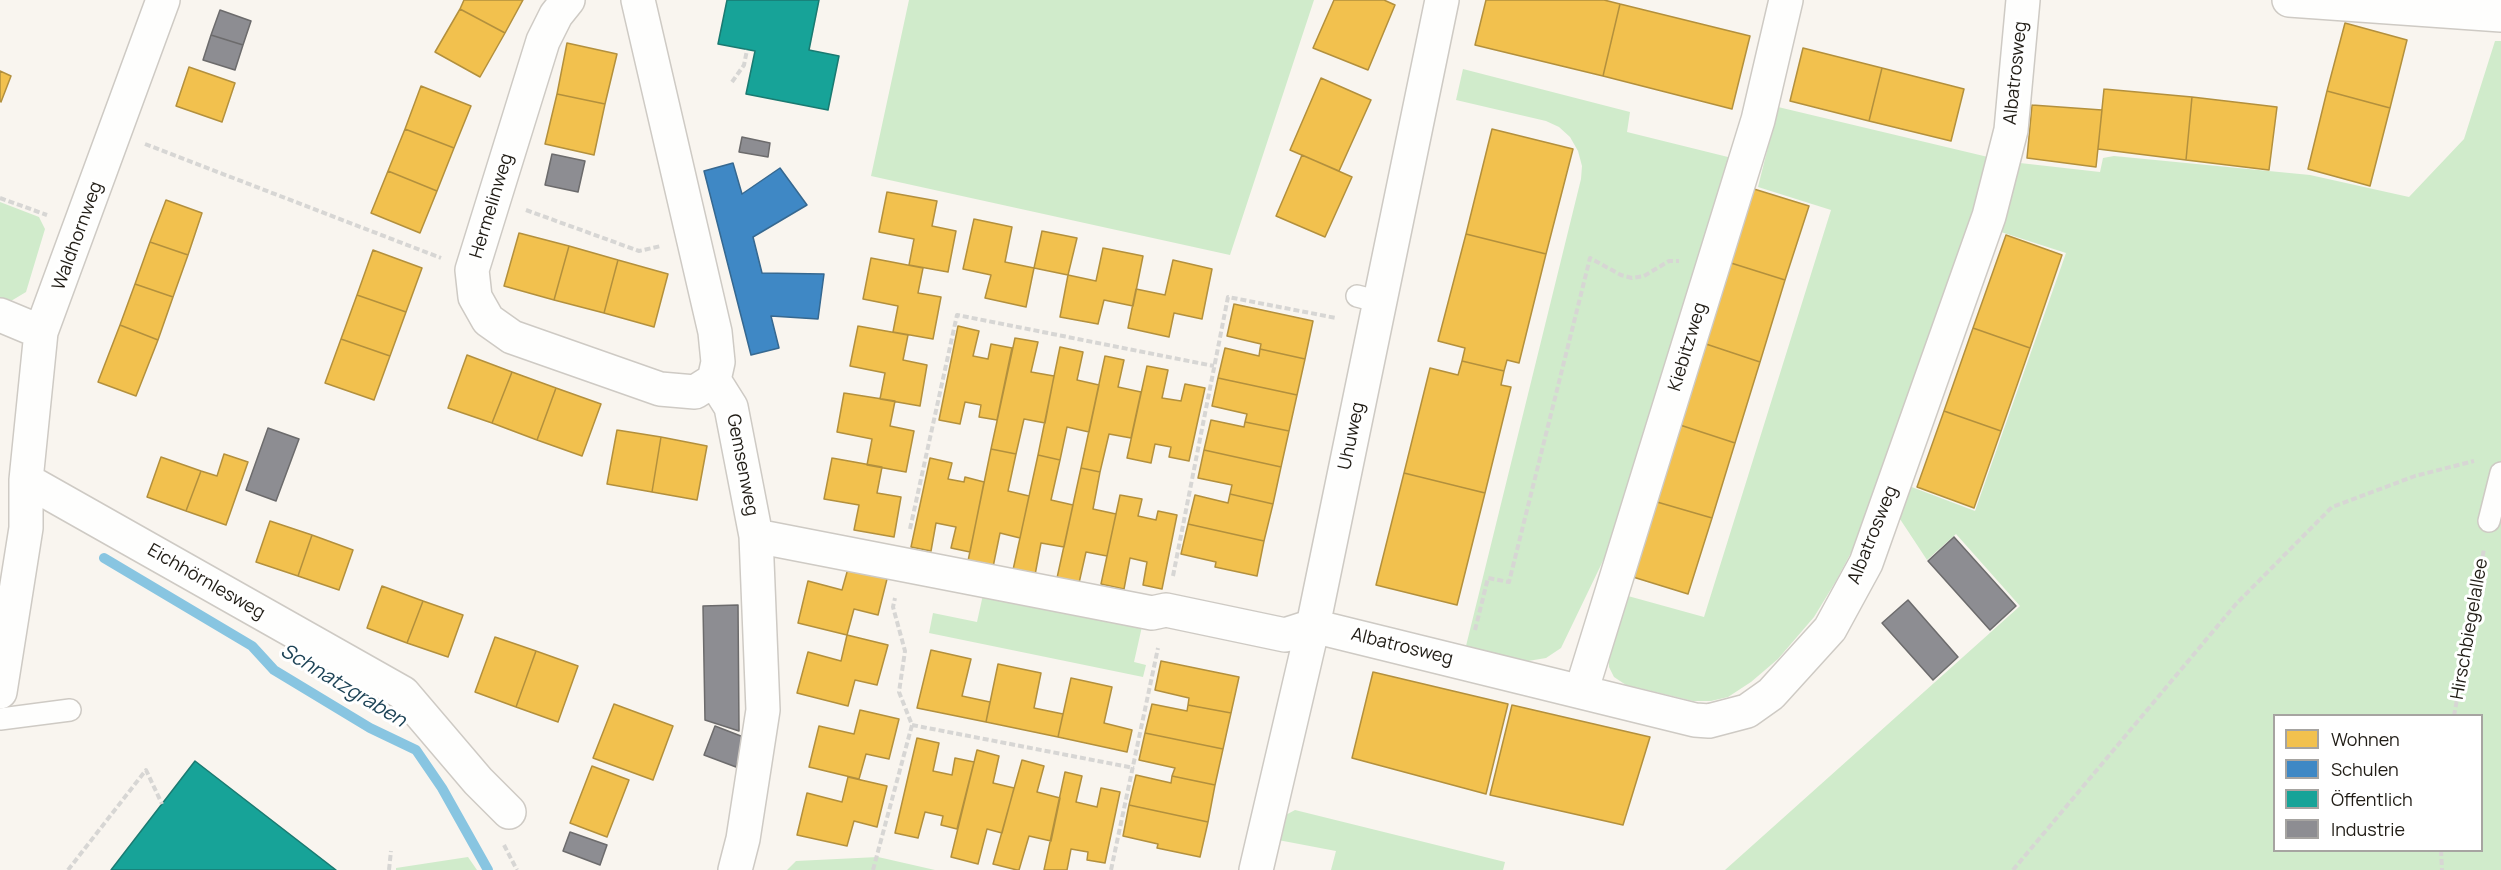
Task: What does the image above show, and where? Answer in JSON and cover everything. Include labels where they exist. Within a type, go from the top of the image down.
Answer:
[{"type":"street","name":"Waldhornweg","points":[[0,692],[26,528],[26,480],[42,332],[163,0]]},
{"type":"street","name":"Hermelinweg","points":[[568,0],[556,15],[543,41],[472,270],[475,297],[488,320],[512,337],[660,389],[695,392],[714,380]]},
{"type":"street","points":[[638,0],[715,332],[718,362],[714,380]]},
{"type":"street","name":"Uhuweg","points":[[1256,870],[1314,626],[1371,308],[1442,0]]},
{"type":"street","name":"Kiebitzweg","points":[[1581,692],[1758,120],[1786,0]]},
{"type":"street","name":"Albatrosweg","points":[[1314,626],[1695,720],[1709,721],[1747,711],[1771,694],[1830,629],[1866,563],[1989,216],[2011,130],[2023,0]]},
{"type":"street","points":[[2304,1],[2501,15]]},
{"type":"street","points":[[0,315],[42,332]]},
{"type":"street","name":"Gemsenweg","points":[[714,380],[731,407],[756,536],[763,710],[743,839],[735,870]]},
{"type":"street","name":"Eichhörnlesweg","points":[[26,480],[403,693],[478,781],[510,812]]},
{"type":"street","points":[[756,536],[1152,613],[1166,610],[1285,635],[1314,626]]},
{"type":"lane","points":[[2489,521],[2501,473]]},
{"type":"lane","points":[[0,719],[70,710]]},
{"type":"path","points":[[732,82],[744,65],[747,50]]},
{"type":"path","points":[[116,133],[472,270]]},
{"type":"path","points":[[495,197],[639,251],[694,239]]},
{"type":"path","points":[[0,198],[81,228]]},
{"type":"path","points":[[1467,663],[1488,578],[1509,582],[1590,258],[1621,275],[1632,278],[1644,276],[1669,261],[1678,261],[1712,270]]},
{"type":"path","points":[[1112,870],[1228,297],[1371,308]]},
{"type":"path","points":[[873,870],[912,725],[899,692],[905,651],[893,607],[957,315],[1214,366]]},
{"type":"path","points":[[2013,870],[2236,604],[2332,507],[2415,476],[2480,459]]},
{"type":"path","name":"Hirschbiegelallee","points":[[2454,714],[2489,521]]},
{"type":"path","points":[[912,725],[1134,768]]},
{"type":"path","points":[[68,870],[146,770],[162,804]]},
{"type":"path","points":[[390,870],[391,851]]},
{"type":"path","points":[[2441,852],[2442,870]]},
{"type":"green space","points":[[909,0],[1314,0],[1230,255],[871,176]]},
{"type":"green space","points":[[2495,41],[2501,41],[2501,870],[1725,870],[2020,606],[1956,534],[1927,560],[1898,516],[1909,486],[1975,511],[2066,253],[2001,232],[2020,163],[2100,172],[2103,158],[2114,156],[2310,175],[2409,197],[2464,139]]},
{"type":"green space","points":[[1463,69],[1630,112],[1627,132],[1732,158],[1613,540],[1561,648],[1546,658],[1528,661],[1515,660],[1466,646],[1581,179],[1582,166],[1578,151],[1570,137],[1559,127],[1546,121],[1456,100]]},
{"type":"green space","points":[[1778,107],[1988,157],[1972,219],[1855,545],[1836,581],[1814,617],[1778,659],[1751,682],[1728,697],[1711,701],[1693,701],[1626,685],[1614,677],[1609,667],[1609,650],[1628,596],[1704,617],[1831,210],[1758,187]]},
{"type":"green space","points":[[0,202],[39,217],[45,229],[26,292],[11,301],[0,299]]},
{"type":"green space","points":[[984,590],[1143,622],[1134,662],[1146,665],[1143,677],[929,633],[933,613],[977,622]]},
{"type":"green space","points":[[1295,810],[1505,862],[1503,870],[1331,870],[1336,851],[1278,840],[1282,817]]},
{"type":"green space","points":[[468,857],[477,870],[396,870],[396,868]]},
{"type":"green space","points":[[878,857],[935,870],[787,870],[796,861]]},
{"type":"building: Wohnen","points":[[464,0],[523,0],[505,33],[460,9]]},
{"type":"building: Wohnen","points":[[1334,0],[1384,0],[1395,5],[1368,70],[1313,48]]},
{"type":"building: Wohnen","points":[[1486,0],[1604,0],[1620,4],[1603,76],[1475,45]]},
{"type":"building: Wohnen","points":[[1620,4],[1750,36],[1732,109],[1603,76]]},
{"type":"building: Wohnen","points":[[460,9],[505,33],[480,77],[435,52]]},
{"type":"building: Wohnen","points":[[2345,23],[2407,40],[2390,108],[2327,91]]},
{"type":"building: Wohnen","points":[[567,43],[617,54],[605,104],[557,94]]},
{"type":"building: Wohnen","points":[[1803,48],[1882,68],[1869,121],[1790,101]]},
{"type":"building: Wohnen","points":[[189,67],[235,83],[222,122],[176,106]]},
{"type":"building: Wohnen","points":[[1882,68],[1964,89],[1951,141],[1869,121]]},
{"type":"building: Wohnen","points":[[0,71],[11,76],[1,102],[0,101]]},
{"type":"building: Wohnen","points":[[1321,78],[1371,100],[1339,171],[1290,150]]},
{"type":"building: Wohnen","points":[[421,86],[471,106],[454,148],[405,129]]},
{"type":"building: Wohnen","points":[[2104,89],[2192,97],[2186,160],[2098,149]]},
{"type":"building: Wohnen","points":[[2327,91],[2390,108],[2370,186],[2308,169]]},
{"type":"building: Wohnen","points":[[557,94],[605,104],[594,155],[545,144]]},
{"type":"building: Wohnen","points":[[2192,97],[2277,107],[2269,170],[2186,160]]},
{"type":"building: Wohnen","points":[[2032,105],[2102,110],[2096,167],[2027,158]]},
{"type":"building: Wohnen","points":[[405,129],[454,148],[437,191],[388,171]]},
{"type":"building: Wohnen","points":[[1492,129],[1573,149],[1546,254],[1466,234]]},
{"type":"building: Wohnen","points":[[1302,155],[1352,177],[1325,237],[1276,216]]},
{"type":"building: Wohnen","points":[[388,171],[437,191],[420,233],[371,213]]},
{"type":"building: Wohnen","points":[[1754,189],[1809,206],[1785,280],[1731,263]]},
{"type":"building: Wohnen","points":[[887,192],[937,201],[932,226],[956,231],[948,272],[909,265],[914,239],[879,232]]},
{"type":"building: Wohnen","points":[[166,200],[202,213],[188,255],[150,242]]},
{"type":"building: Wohnen","points":[[974,219],[1012,227],[1005,262],[1034,268],[1026,307],[985,298],[991,275],[963,269]]},
{"type":"building: Wohnen","points":[[1042,231],[1077,238],[1068,275],[1034,268]]},
{"type":"building: Wohnen","points":[[519,233],[569,246],[554,300],[504,286]]},
{"type":"building: Wohnen","points":[[1466,234],[1546,254],[1519,363],[1507,360],[1504,371],[1462,361],[1465,348],[1438,341]]},
{"type":"building: Wohnen","points":[[2006,235],[2062,255],[2030,348],[1973,328]]},
{"type":"building: Wohnen","points":[[150,242],[188,255],[173,297],[135,284]]},
{"type":"building: Wohnen","points":[[569,246],[618,260],[604,313],[554,300]]},
{"type":"building: Wohnen","points":[[1103,248],[1143,256],[1133,306],[1104,300],[1098,324],[1060,317],[1068,275],[1096,281]]},
{"type":"building: Wohnen","points":[[373,250],[422,268],[406,312],[357,295]]},
{"type":"building: Wohnen","points":[[871,258],[923,268],[918,293],[941,297],[933,339],[893,332],[898,306],[863,299]]},
{"type":"building: Wohnen","points":[[618,260],[668,274],[654,327],[604,313]]},
{"type":"building: Wohnen","points":[[1173,260],[1212,269],[1202,319],[1174,313],[1169,337],[1128,328],[1136,289],[1165,295]]},
{"type":"building: Wohnen","points":[[1731,263],[1785,280],[1760,362],[1706,344]]},
{"type":"building: Wohnen","points":[[135,284],[173,297],[158,340],[120,325]]},
{"type":"building: Wohnen","points":[[357,295],[406,312],[390,356],[341,339]]},
{"type":"building: Wohnen","points":[[1234,304],[1313,321],[1305,359],[1260,349],[1261,344],[1227,336]]},
{"type":"building: Wohnen","points":[[120,325],[158,340],[136,396],[98,382]]},
{"type":"building: Wohnen","points":[[858,326],[908,335],[903,360],[927,365],[920,406],[880,399],[885,373],[850,366]]},
{"type":"building: Wohnen","points":[[958,326],[979,331],[973,356],[988,359],[991,344],[1012,348],[997,420],[979,417],[981,405],[965,402],[960,424],[939,420]]},
{"type":"building: Wohnen","points":[[1973,328],[2030,348],[2001,431],[1944,411]]},
{"type":"building: Wohnen","points":[[1015,338],[1038,342],[1031,372],[1054,376],[1045,423],[1024,419],[1016,454],[991,449]]},
{"type":"building: Wohnen","points":[[341,339],[390,356],[374,400],[325,383]]},
{"type":"building: Wohnen","points":[[1706,344],[1760,362],[1735,443],[1680,425]]},
{"type":"building: Wohnen","points":[[1060,347],[1083,352],[1077,380],[1099,385],[1089,432],[1067,427],[1060,460],[1038,455]]},
{"type":"building: Wohnen","points":[[1225,348],[1259,356],[1260,349],[1305,359],[1297,395],[1218,378]]},
{"type":"building: Wohnen","points":[[467,355],[512,372],[492,423],[448,408]]},
{"type":"building: Wohnen","points":[[1105,356],[1124,360],[1118,387],[1141,392],[1131,438],[1109,434],[1100,472],[1081,468]]},
{"type":"building: Wohnen","points":[[1462,361],[1504,371],[1501,385],[1511,387],[1485,493],[1404,473],[1430,368],[1458,375]]},
{"type":"building: Wohnen","points":[[1147,366],[1168,370],[1162,398],[1181,401],[1185,384],[1205,388],[1189,461],[1169,457],[1171,447],[1155,444],[1151,463],[1127,458]]},
{"type":"building: Wohnen","points":[[512,372],[556,388],[537,440],[492,423]]},
{"type":"building: Wohnen","points":[[1218,378],[1297,395],[1289,431],[1245,422],[1247,414],[1212,406]]},
{"type":"building: Wohnen","points":[[556,388],[601,404],[582,456],[537,440]]},
{"type":"building: Wohnen","points":[[844,393],[895,401],[890,426],[914,431],[906,472],[867,465],[872,439],[837,432]]},
{"type":"building: Wohnen","points":[[1944,411],[2001,431],[1974,508],[1917,487]]},
{"type":"building: Wohnen","points":[[1211,420],[1244,427],[1245,422],[1289,431],[1281,467],[1204,450]]},
{"type":"building: Wohnen","points":[[1680,425],[1735,443],[1712,518],[1657,502]]},
{"type":"building: Wohnen","points":[[617,430],[661,437],[652,492],[607,484]]},
{"type":"building: Wohnen","points":[[661,437],[707,446],[697,500],[652,492]]},
{"type":"building: Wohnen","points":[[991,449],[1016,454],[1008,491],[1029,496],[1020,538],[1000,533],[993,567],[968,561]]},
{"type":"building: Wohnen","points":[[1204,450],[1281,467],[1273,504],[1230,494],[1232,485],[1198,478]]},
{"type":"building: Wohnen","points":[[224,454],[248,462],[226,525],[186,511],[201,471],[217,476]]},
{"type":"building: Wohnen","points":[[1038,455],[1060,460],[1051,500],[1073,505],[1064,547],[1041,543],[1035,575],[1013,570]]},
{"type":"building: Wohnen","points":[[161,457],[201,471],[186,511],[147,497]]},
{"type":"building: Wohnen","points":[[832,458],[882,467],[877,493],[901,497],[894,537],[854,530],[859,505],[824,499]]},
{"type":"building: Wohnen","points":[[930,458],[952,463],[948,479],[964,482],[965,477],[984,482],[970,552],[951,548],[956,527],[936,523],[931,551],[911,547]]},
{"type":"building: Wohnen","points":[[1081,468],[1100,472],[1093,509],[1116,514],[1107,556],[1086,552],[1079,583],[1057,578]]},
{"type":"building: Wohnen","points":[[1404,473],[1485,493],[1457,605],[1376,585]]},
{"type":"building: Wohnen","points":[[1230,494],[1273,504],[1264,541],[1188,524],[1195,495],[1228,503]]},
{"type":"building: Wohnen","points":[[1120,495],[1142,499],[1138,516],[1156,520],[1158,511],[1177,515],[1162,589],[1143,585],[1147,562],[1130,558],[1124,589],[1101,584]]},
{"type":"building: Wohnen","points":[[1657,502],[1712,518],[1688,594],[1633,577]]},
{"type":"building: Wohnen","points":[[270,521],[312,535],[298,576],[256,562]]},
{"type":"building: Wohnen","points":[[1188,524],[1264,541],[1257,576],[1215,567],[1216,562],[1181,554]]},
{"type":"building: Wohnen","points":[[312,535],[353,550],[339,590],[298,576]]},
{"type":"building: Wohnen","points":[[849,565],[888,575],[878,615],[854,609],[847,635],[798,623],[808,581],[842,590]]},
{"type":"building: Wohnen","points":[[382,586],[423,601],[407,643],[367,628]]},
{"type":"building: Wohnen","points":[[423,601],[463,615],[448,657],[407,643]]},
{"type":"building: Wohnen","points":[[847,635],[888,645],[877,685],[855,680],[848,706],[797,693],[808,652],[841,661]]},
{"type":"building: Wohnen","points":[[495,637],[536,651],[516,707],[475,692]]},
{"type":"building: Wohnen","points":[[931,650],[971,659],[962,696],[990,702],[986,722],[917,708]]},
{"type":"building: Wohnen","points":[[536,651],[578,666],[558,722],[516,707]]},
{"type":"building: Wohnen","points":[[1161,661],[1239,677],[1231,713],[1188,705],[1189,698],[1155,690]]},
{"type":"building: Wohnen","points":[[998,664],[1041,673],[1034,708],[1063,714],[1058,737],[986,722]]},
{"type":"building: Wohnen","points":[[1373,672],[1508,704],[1486,794],[1352,758]]},
{"type":"building: Wohnen","points":[[1071,678],[1112,687],[1104,723],[1132,730],[1127,752],[1058,737]]},
{"type":"building: Wohnen","points":[[614,704],[673,726],[653,780],[593,758]]},
{"type":"building: Wohnen","points":[[1152,704],[1187,711],[1188,705],[1231,713],[1223,749],[1145,733]]},
{"type":"building: Wohnen","points":[[1512,705],[1650,737],[1623,825],[1490,795]]},
{"type":"building: Wohnen","points":[[860,710],[899,719],[889,759],[866,754],[859,779],[809,767],[819,726],[854,734]]},
{"type":"building: Wohnen","points":[[1145,733],[1223,749],[1215,785],[1172,776],[1175,768],[1139,760]]},
{"type":"building: Wohnen","points":[[917,738],[939,743],[933,771],[952,775],[955,758],[974,762],[957,829],[941,825],[943,816],[925,812],[918,838],[895,833]]},
{"type":"building: Wohnen","points":[[977,750],[999,756],[993,783],[1014,788],[1002,833],[987,829],[978,864],[951,857]]},
{"type":"building: Wohnen","points":[[1022,760],[1044,766],[1037,792],[1060,798],[1051,841],[1029,836],[1019,870],[1017,870],[993,864]]},
{"type":"building: Wohnen","points":[[592,766],[629,780],[607,837],[570,823]]},
{"type":"building: Wohnen","points":[[1065,772],[1082,776],[1076,802],[1097,807],[1101,788],[1120,792],[1105,863],[1087,860],[1088,852],[1071,849],[1067,870],[1044,870]]},
{"type":"building: Wohnen","points":[[1136,775],[1171,783],[1172,776],[1215,785],[1208,822],[1129,805]]},
{"type":"building: Wohnen","points":[[848,777],[887,786],[877,827],[854,821],[847,846],[797,835],[807,793],[842,802]]},
{"type":"building: Wohnen","points":[[1129,805],[1208,822],[1200,857],[1157,848],[1158,844],[1123,836]]},
{"type":"building: Schulen","points":[[733,163],[742,194],[780,168],[807,205],[753,237],[762,273],[824,274],[818,319],[771,316],[779,348],[751,355],[704,171]]},
{"type":"building: Öffentlich","points":[[727,0],[819,0],[809,50],[839,56],[828,110],[746,94],[755,51],[718,44]]},
{"type":"building: Öffentlich","points":[[195,761],[336,870],[111,870]]},
{"type":"building: Industrie","points":[[220,10],[251,21],[243,45],[211,35]]},
{"type":"building: Industrie","points":[[211,35],[243,45],[235,70],[203,60]]},
{"type":"building: Industrie","points":[[742,137],[770,143],[768,157],[739,152]]},
{"type":"building: Industrie","points":[[552,154],[585,161],[578,192],[545,185]]},
{"type":"building: Industrie","points":[[268,428],[299,439],[276,501],[246,490]]},
{"type":"building: Industrie","points":[[1954,537],[2016,606],[1990,630],[1928,561]]},
{"type":"building: Industrie","points":[[1908,600],[1958,657],[1933,680],[1882,623]]},
{"type":"building: Industrie","points":[[738,605],[739,731],[705,720],[703,606]]},
{"type":"building: Industrie","points":[[715,726],[746,738],[736,767],[704,755]]},
{"type":"building: Industrie","points":[[570,832],[607,845],[600,865],[563,851]]},
{"type":"waterway","name":"Schnatzgraben","points":[[104,558],[252,646],[274,670],[370,728],[416,750],[442,788],[488,870]]}]
